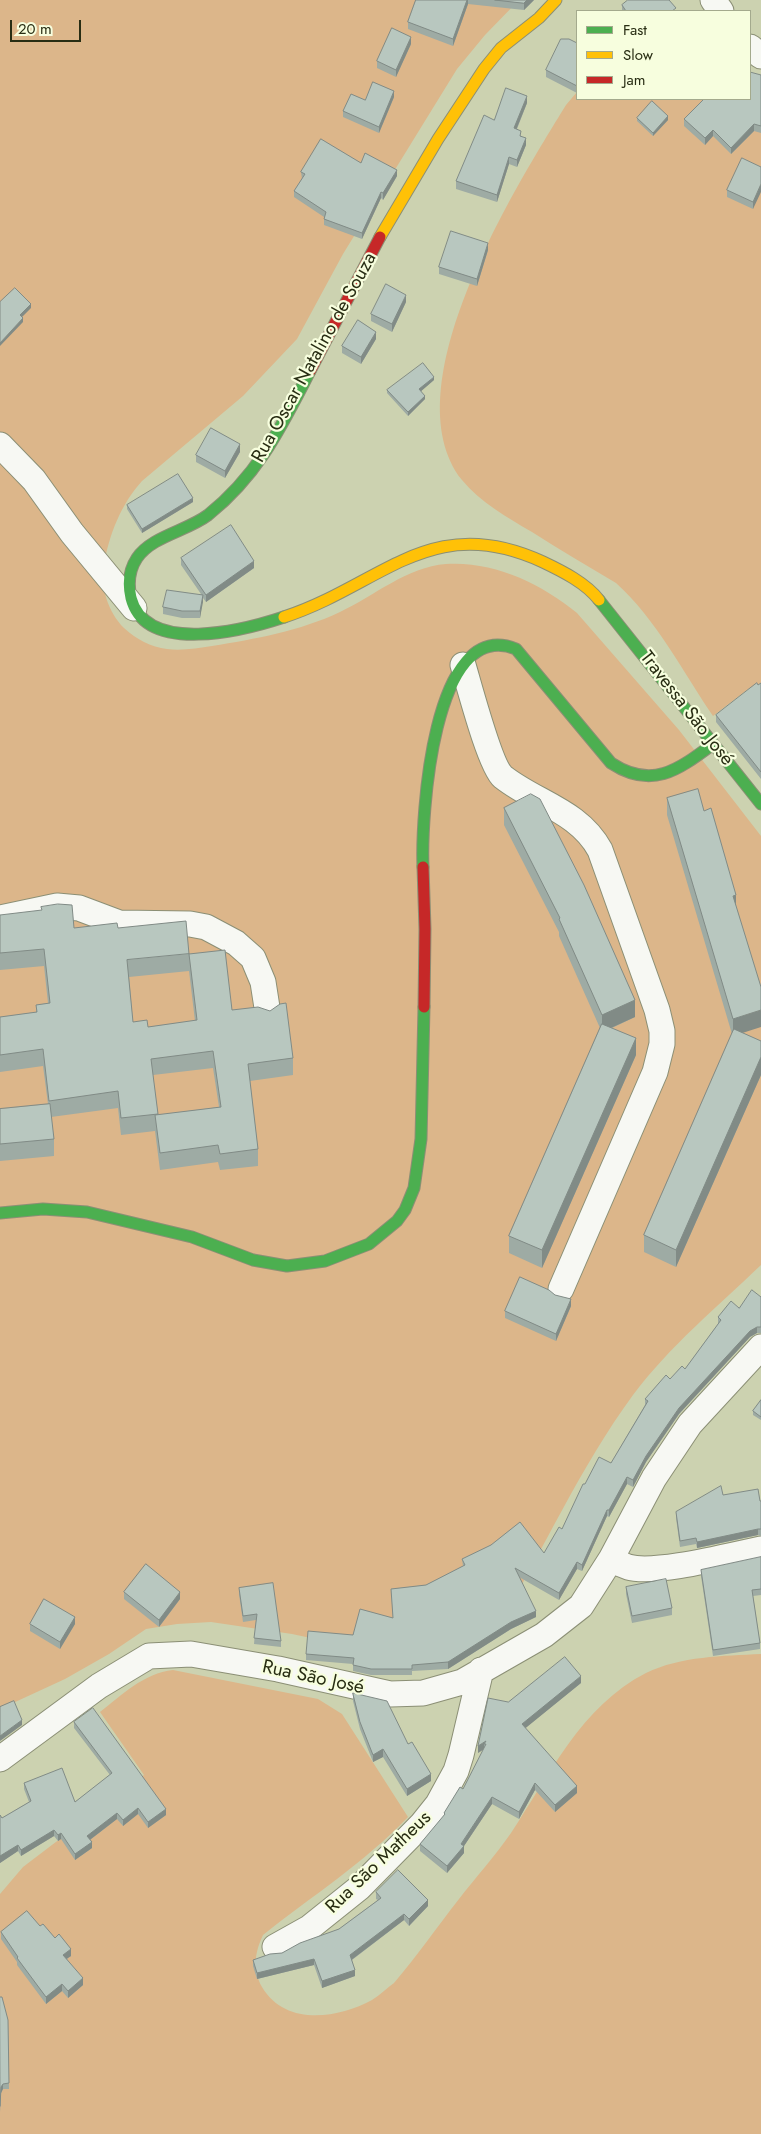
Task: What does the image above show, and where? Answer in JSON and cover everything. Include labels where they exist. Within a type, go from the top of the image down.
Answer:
[{"type":"street","name":"Rua Oscar Natalino de Souza","points":[[134,608],[130,598],[130,579],[131,570],[138,555],[196,524],[239,487],[256,468],[270,447],[395,210],[438,139],[484,70],[502,48],[539,18],[556,0]]},
{"type":"street","points":[[751,48],[761,56]]},
{"type":"street","points":[[0,445],[34,480],[72,533],[134,608]]},
{"type":"street","name":"Travessa São José","points":[[134,608],[146,624],[171,634],[202,634],[237,629],[309,608],[397,561],[440,546],[476,543],[523,556],[570,576],[591,591],[612,613],[761,804]]},
{"type":"street","points":[[0,1213],[50,1208],[87,1212],[218,1245],[253,1260],[287,1266],[325,1261],[369,1244],[397,1221],[405,1210],[414,1188],[421,1139],[425,948],[422,837],[425,792],[428,769],[450,685],[463,665],[473,655],[484,649],[506,645],[516,649],[612,763],[630,775],[650,778],[669,774],[713,744]]},
{"type":"street","points":[[463,665],[476,712],[501,774],[575,820],[593,836],[600,850],[647,979],[662,1031],[661,1052],[655,1072],[561,1289]]},
{"type":"street","points":[[0,918],[30,910],[57,906],[79,908],[119,924],[190,924],[206,927],[236,943],[253,958],[263,982],[268,1014]]},
{"type":"street","points":[[761,1347],[690,1424],[654,1478],[610,1559],[630,1568],[650,1569],[690,1564],[761,1550]]},
{"type":"street","name":"Rua São José","points":[[0,1759],[99,1686],[149,1656],[191,1654],[269,1667],[390,1694],[416,1693],[450,1686],[544,1636],[581,1606],[610,1559]]},
{"type":"street","name":"Rua São Matheus","points":[[274,1947],[309,1928],[359,1888],[422,1824],[438,1804],[457,1768],[481,1670]]},
{"type":"street","points":[[416,1693],[443,1697],[456,1705],[461,1729],[457,1768]]},
{"type":"shaded area","points":[[0,0],[519,0],[485,35],[457,69],[343,254],[297,339],[243,396],[142,481],[135,490],[117,520],[109,542],[103,573],[104,590],[110,607],[118,622],[124,628],[134,636],[150,644],[173,650],[196,648],[277,634],[325,619],[404,576],[432,566],[446,564],[482,566],[516,576],[548,592],[577,613],[679,730],[761,836],[761,1265],[678,1343],[633,1395],[579,1480],[497,1628],[367,1650],[292,1634],[211,1622],[177,1624],[146,1629],[109,1654],[65,1679],[0,1709]]},
{"type":"shaded area","points":[[576,93],[576,100],[751,100],[761,96],[761,704],[751,687],[713,716],[668,646],[630,597],[616,583],[504,515],[477,495],[462,480],[444,441],[441,394],[450,342],[468,289],[492,236],[518,186],[566,105]]},
{"type":"shaded area","points":[[761,1654],[761,2134],[0,2134],[0,1894],[23,1867],[144,1775],[100,1712],[143,1680],[152,1675],[173,1670],[318,1699],[342,1714],[408,1817],[374,1849],[263,1935],[260,1941],[256,1961],[257,1974],[262,1987],[272,2000],[284,2008],[298,2013],[328,2015],[372,2000],[394,1983],[505,1842],[568,1744],[603,1704],[623,1687],[646,1673],[673,1663],[702,1658]]},
{"type":"building","points":[[416,0],[467,0],[453,39],[408,22]]},
{"type":"building","points":[[495,0],[527,0],[524,3]]},
{"type":"building","points":[[628,0],[669,0],[676,8],[673,10],[625,10],[622,5]]},
{"type":"building","points":[[392,28],[411,37],[396,70],[377,61]]},
{"type":"building","points":[[561,39],[569,39],[576,42],[576,85],[546,70]]},
{"type":"building","points":[[751,72],[761,75],[761,126],[754,124],[731,148],[713,130],[705,138],[684,119],[703,100],[751,100]]},
{"type":"building","points":[[373,82],[394,91],[379,127],[343,111],[351,94],[365,100]]},
{"type":"building","points":[[506,88],[527,96],[514,128],[521,131],[520,136],[526,138],[517,160],[509,157],[497,195],[456,181],[484,115],[494,120]]},
{"type":"building","points":[[652,101],[668,116],[653,133],[637,118]]},
{"type":"building","points":[[321,139],[361,163],[365,153],[397,170],[383,193],[381,192],[362,233],[324,219],[326,212],[294,191],[305,174],[301,172]]},
{"type":"building","points":[[742,158],[761,167],[761,184],[753,202],[727,190]]},
{"type":"building","points":[[451,231],[488,243],[477,279],[439,267]]},
{"type":"building","points":[[386,284],[406,295],[392,324],[371,314]]},
{"type":"building","points":[[15,288],[31,304],[20,315],[23,318],[0,343],[0,302]]},
{"type":"building","points":[[358,320],[376,332],[361,357],[342,346]]},
{"type":"building","points":[[423,363],[434,377],[419,389],[425,396],[408,412],[387,390]]},
{"type":"building","points":[[211,428],[240,444],[225,471],[196,455]]},
{"type":"building","points":[[178,474],[193,498],[142,529],[127,505]]},
{"type":"building","points":[[231,525],[254,561],[206,595],[181,558]]},
{"type":"building","points":[[167,590],[203,595],[200,611],[182,611],[163,607]]},
{"type":"building","points":[[757,683],[758,685],[761,683],[761,772],[716,715]]},
{"type":"building","points":[[698,789],[704,811],[711,808],[736,895],[733,896],[761,987],[761,1010],[733,1019],[667,798]]},
{"type":"building","points":[[531,794],[540,799],[584,885],[635,1000],[602,1015],[560,918],[504,808]]},
{"type":"building","points":[[58,904],[72,905],[74,928],[117,923],[118,928],[186,921],[189,954],[225,950],[232,1010],[258,1007],[270,1011],[280,1004],[286,1003],[293,1058],[248,1064],[258,1149],[220,1154],[218,1145],[160,1153],[155,1115],[221,1107],[213,1051],[151,1059],[158,1114],[121,1118],[118,1091],[49,1101],[43,1049],[0,1055],[0,1017],[37,1012],[36,1005],[50,1003],[44,949],[0,953],[0,915],[42,910],[41,907]],"holes":[[[189,954],[197,1020],[148,1027],[147,1020],[133,1022],[127,960]]]},
{"type":"building","points":[[602,1024],[636,1038],[542,1250],[509,1236]]},
{"type":"building","points":[[734,1029],[761,1041],[761,1057],[676,1250],[644,1235]]},
{"type":"building","points":[[50,1104],[54,1139],[0,1144],[0,1109]]},
{"type":"building","points":[[520,1277],[549,1290],[555,1295],[571,1299],[556,1334],[505,1311]]},
{"type":"building","points":[[752,1290],[761,1297],[761,1327],[750,1331],[679,1408],[646,1456],[633,1480],[627,1477],[609,1510],[607,1510],[582,1565],[577,1562],[559,1593],[515,1568],[536,1611],[511,1622],[448,1662],[412,1665],[412,1669],[371,1669],[353,1665],[354,1658],[306,1654],[308,1631],[353,1635],[360,1609],[393,1618],[391,1589],[426,1585],[465,1565],[462,1559],[491,1545],[520,1522],[544,1553],[559,1527],[562,1529],[583,1484],[585,1484],[599,1457],[611,1463],[648,1401],[645,1399],[666,1375],[670,1379],[682,1366],[685,1369],[721,1320],[718,1317],[731,1301],[739,1308]]},
{"type":"building","points":[[761,1400],[761,1417],[753,1411]]},
{"type":"building","points":[[721,1486],[723,1495],[758,1489],[761,1501],[761,1529],[697,1542],[696,1538],[680,1541],[676,1512]]},
{"type":"building","points":[[761,1557],[761,1589],[752,1590],[760,1643],[713,1650],[701,1570]]},
{"type":"building","points":[[146,1564],[180,1592],[159,1620],[124,1592]]},
{"type":"building","points":[[666,1579],[672,1608],[632,1616],[626,1587]]},
{"type":"building","points":[[273,1583],[281,1641],[254,1638],[257,1614],[243,1616],[239,1588]]},
{"type":"building","points":[[44,1599],[75,1617],[60,1642],[30,1624]]},
{"type":"building","points":[[565,1657],[581,1676],[522,1724],[577,1786],[555,1805],[535,1783],[519,1812],[492,1797],[461,1844],[464,1846],[447,1866],[420,1844],[445,1814],[460,1787],[463,1789],[486,1744],[484,1744],[486,1741],[478,1746],[488,1698],[508,1702]]},
{"type":"building","points":[[353,1693],[387,1701],[408,1744],[412,1742],[431,1774],[407,1789],[383,1749],[373,1755],[360,1722]]},
{"type":"building","points":[[14,1701],[22,1720],[0,1736],[0,1707]]},
{"type":"building","points":[[93,1708],[166,1809],[148,1822],[138,1808],[123,1820],[117,1813],[87,1836],[92,1842],[75,1854],[61,1833],[58,1835],[54,1830],[21,1850],[18,1845],[0,1856],[0,1815],[2,1818],[31,1801],[24,1783],[62,1768],[75,1802],[112,1773],[74,1722]]},
{"type":"building","points":[[398,1870],[428,1900],[409,1919],[404,1914],[350,1955],[355,1970],[322,1981],[314,1959],[257,1973],[253,1960],[270,1954],[282,1953],[300,1943],[339,1929],[381,1898],[376,1892]]},
{"type":"building","points":[[27,1911],[40,1926],[43,1924],[55,1938],[59,1934],[71,1949],[63,1955],[83,1978],[68,1991],[62,1984],[46,1997],[17,1958],[1,1932]]},
{"type":"building","points":[[0,1997],[2,1997],[8,2020],[9,2083],[3,2084],[1,2087],[0,2106]]},
{"type":"traffic: fast","points":[[284,617],[246,628],[222,632],[176,633],[156,627],[140,616],[131,598],[130,578],[132,567],[143,550],[151,544],[200,521],[226,499],[241,483],[267,449],[310,371]]},
{"type":"traffic: fast","points":[[599,600],[761,804]]},
{"type":"traffic: fast","points":[[423,867],[425,808],[429,768],[437,727],[449,690],[466,662],[488,647],[516,649],[611,763],[626,771],[652,776],[664,773],[688,762],[713,744]]},
{"type":"traffic: fast","points":[[0,1213],[43,1209],[87,1212],[192,1237],[253,1260],[287,1266],[325,1261],[369,1244],[397,1221],[405,1210],[414,1188],[421,1139],[424,1007]]},
{"type":"traffic: slow","points":[[380,237],[438,139],[484,69],[501,48],[539,18],[556,0]]},
{"type":"traffic: slow","points":[[284,617],[319,603],[408,558],[438,548],[469,544],[504,548],[543,562],[581,583],[599,600]]},
{"type":"traffic: jam","points":[[310,371],[380,237]]},
{"type":"traffic: jam","points":[[423,867],[425,929],[424,1007]]}]
